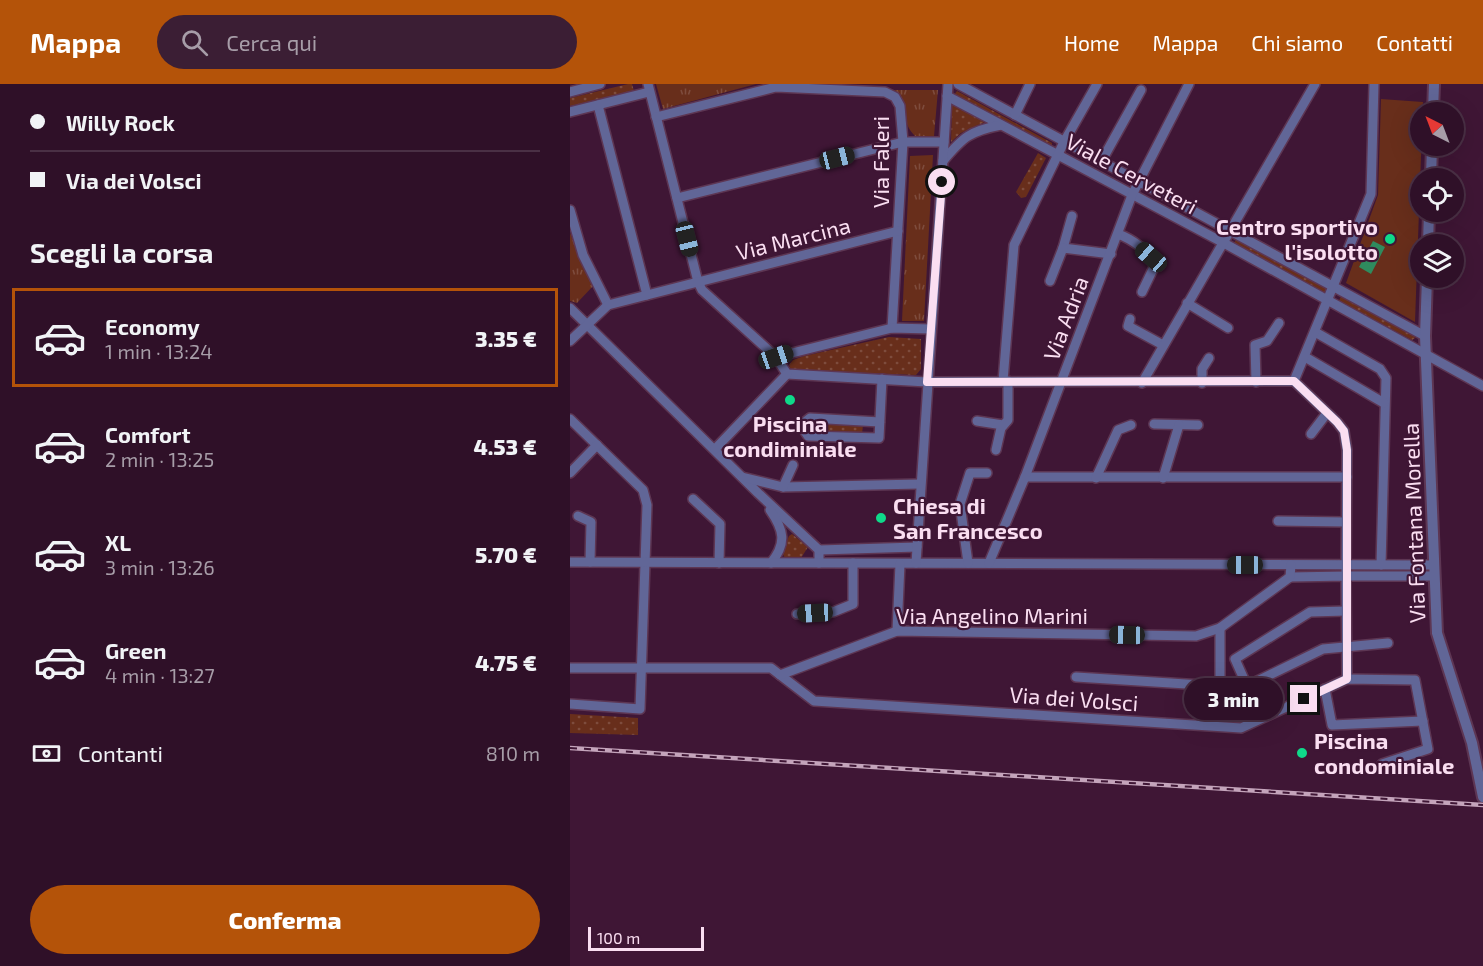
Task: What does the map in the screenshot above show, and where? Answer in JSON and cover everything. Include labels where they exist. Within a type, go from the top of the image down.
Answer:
[{"type":"street","points":[[570,92],[600,84]]},
{"type":"street","points":[[916,563],[948,84]]},
{"type":"street","name":"Viale Cerveteri","points":[[958,84],[1425,336]]},
{"type":"street","points":[[1015,115],[1030,84]]},
{"type":"street","points":[[996,450],[1004,425],[1008,420],[1006,381],[1014,245],[1064,142],[1097,84]]},
{"type":"street","name":"Via Adria","points":[[989,563],[1025,477],[1132,195],[1189,84]]},
{"type":"street","points":[[1142,383],[1229,229],[1265,174],[1315,84]]},
{"type":"street","points":[[1294,381],[1371,194],[1374,84]]},
{"type":"street","points":[[1433,102],[1434,84]]},
{"type":"street","name":"Via Faleri","points":[[656,117],[776,87],[885,92],[895,97],[900,106],[903,142],[892,328]]},
{"type":"street","points":[[570,112],[648,88],[698,282],[702,290],[776,357],[787,374]]},
{"type":"street","name":"Viale Cerveteri","points":[[1101,162],[1141,90]]},
{"type":"street","name":"Viale Cerveteri","points":[[947,96],[1222,242],[1483,386]]},
{"type":"street","points":[[598,105],[647,295]]},
{"type":"street","points":[[943,161],[966,135],[978,129],[1001,125]]},
{"type":"street","points":[[677,198],[903,142],[944,142]]},
{"type":"street","points":[[570,210],[583,255],[608,305]]},
{"type":"street","name":"Via Adria","points":[[1050,280],[1063,248],[1072,216]]},
{"type":"street","name":"Via Marcina","points":[[570,341],[608,305],[898,231]]},
{"type":"street","points":[[1118,234],[1128,237],[1151,257],[1155,265],[1142,292]]},
{"type":"street","name":"Via Adria","points":[[1063,248],[1111,254]]},
{"type":"street","name":"Via Fontana Morella","points":[[1427,288],[1425,336],[1437,633],[1472,743],[1483,796]]},
{"type":"street","points":[[1187,303],[1228,328]]},
{"type":"street","points":[[570,308],[758,494],[819,550],[917,548]]},
{"type":"street","points":[[1130,319],[1128,326],[1163,345]]},
{"type":"street","points":[[1256,382],[1255,345],[1267,341],[1279,323]]},
{"type":"street","points":[[776,357],[892,328],[931,329]]},
{"type":"street","points":[[1315,332],[1380,369],[1386,378],[1381,565]]},
{"type":"street","points":[[1305,357],[1384,403]]},
{"type":"street","points":[[1202,382],[1202,369],[1209,358]]},
{"type":"street","points":[[715,449],[787,374],[927,382],[1294,381],[1344,431],[1347,450],[1347,679],[1415,681],[1428,749],[1382,764]]},
{"type":"street","points":[[880,422],[810,418],[803,426],[805,435],[808,436],[879,438],[880,422],[882,379]]},
{"type":"street","points":[[1311,434],[1327,413]]},
{"type":"street","points":[[570,419],[643,490],[646,497],[640,709],[570,704]]},
{"type":"street","points":[[977,421],[1004,425]]},
{"type":"street","points":[[1154,424],[1198,425]]},
{"type":"street","points":[[1096,478],[1118,430],[1131,425]]},
{"type":"street","points":[[1163,478],[1179,425]]},
{"type":"street","points":[[570,473],[597,446]]},
{"type":"street","points":[[783,487],[793,465]]},
{"type":"street","points":[[968,563],[960,504],[970,473],[987,473]]},
{"type":"street","points":[[742,477],[783,487],[920,484]]},
{"type":"street","points":[[1025,477],[1347,477]]},
{"type":"street","points":[[758,494],[783,530],[782,546],[771,562]]},
{"type":"street","points":[[693,499],[720,524],[719,562]]},
{"type":"street","points":[[578,516],[591,522],[590,562]]},
{"type":"street","points":[[1278,521],[1346,522]]},
{"type":"street","points":[[819,550],[819,563]]},
{"type":"street","points":[[570,562],[1433,565]]},
{"type":"street","points":[[797,614],[832,612],[853,604],[853,563]]},
{"type":"street","points":[[897,631],[900,564]]},
{"type":"street","points":[[1291,565],[1290,577],[1433,576]]},
{"type":"street","name":"Via Angelino Marini","points":[[780,675],[897,631],[1196,636],[1221,628],[1290,577]]},
{"type":"street","points":[[1346,611],[1310,612],[1235,659],[1246,686],[1323,649],[1388,643]]},
{"type":"street","points":[[1076,677],[1202,685],[1220,682],[1221,628]]},
{"type":"street","points":[[570,668],[771,668],[780,675]]},
{"type":"street","name":"Via dei Volsci","points":[[780,675],[814,701],[1241,728],[1347,679]]},
{"type":"street","points":[[1325,689],[1332,725],[1423,721]]},
{"type":"green space","points":[[632,84],[634,91],[570,106],[570,98]]},
{"type":"green space","points":[[656,84],[756,84],[663,109]]},
{"type":"green space","points":[[893,90],[938,90],[934,136],[915,136]]},
{"type":"green space","points":[[957,91],[1052,143],[1052,146],[954,95]]},
{"type":"green space","name":"Centro sportivo l'isolotto","points":[[1381,99],[1423,102],[1410,102],[1410,156],[1421,156],[1421,168],[1410,168],[1410,222],[1419,222],[1418,234],[1410,234],[1410,288],[1416,288],[1415,322],[1346,283],[1378,195]]},
{"type":"green space","points":[[952,103],[985,122],[961,133],[951,142]]},
{"type":"green space","points":[[1038,153],[1046,158],[1026,197],[1021,198],[1016,192]]},
{"type":"green space","points":[[933,155],[924,321],[902,321],[910,156]]},
{"type":"green space","points":[[570,233],[593,286],[577,303],[570,301]]},
{"type":"green space","points":[[1236,240],[1327,289],[1327,292],[1325,294],[1233,244]]},
{"type":"green space","points":[[1341,296],[1414,335],[1415,338],[1412,340],[1339,301]]},
{"type":"green space","points":[[889,337],[921,339],[921,369],[916,375],[791,370],[789,365],[793,360],[804,356]]},
{"type":"green space","points":[[812,421],[863,425],[862,434],[812,433],[808,427]]},
{"type":"green space","points":[[792,534],[808,547],[801,558],[785,558],[782,553]]},
{"type":"green space","points":[[570,714],[638,718],[638,735],[570,733]]},
{"type":"shaded area","points":[[1373,241],[1385,247],[1371,274],[1359,267]]},
{"type":"railway","points":[[570,748],[1483,805]]},
{"type":"place","name":"Centro sportivo l'isolotto","points":[[1390,239]]},
{"type":"place","name":"Piscina condiminiale","points":[[790,400]]},
{"type":"place","name":"Chiesa di San Francesco","points":[[881,518]]},
{"type":"place","name":"Piscina condominiale","points":[[1302,753]]},
{"type":"route","points":[[942,182],[927,382],[1294,381],[1344,431],[1347,450],[1347,679],[1304,699]]}]
